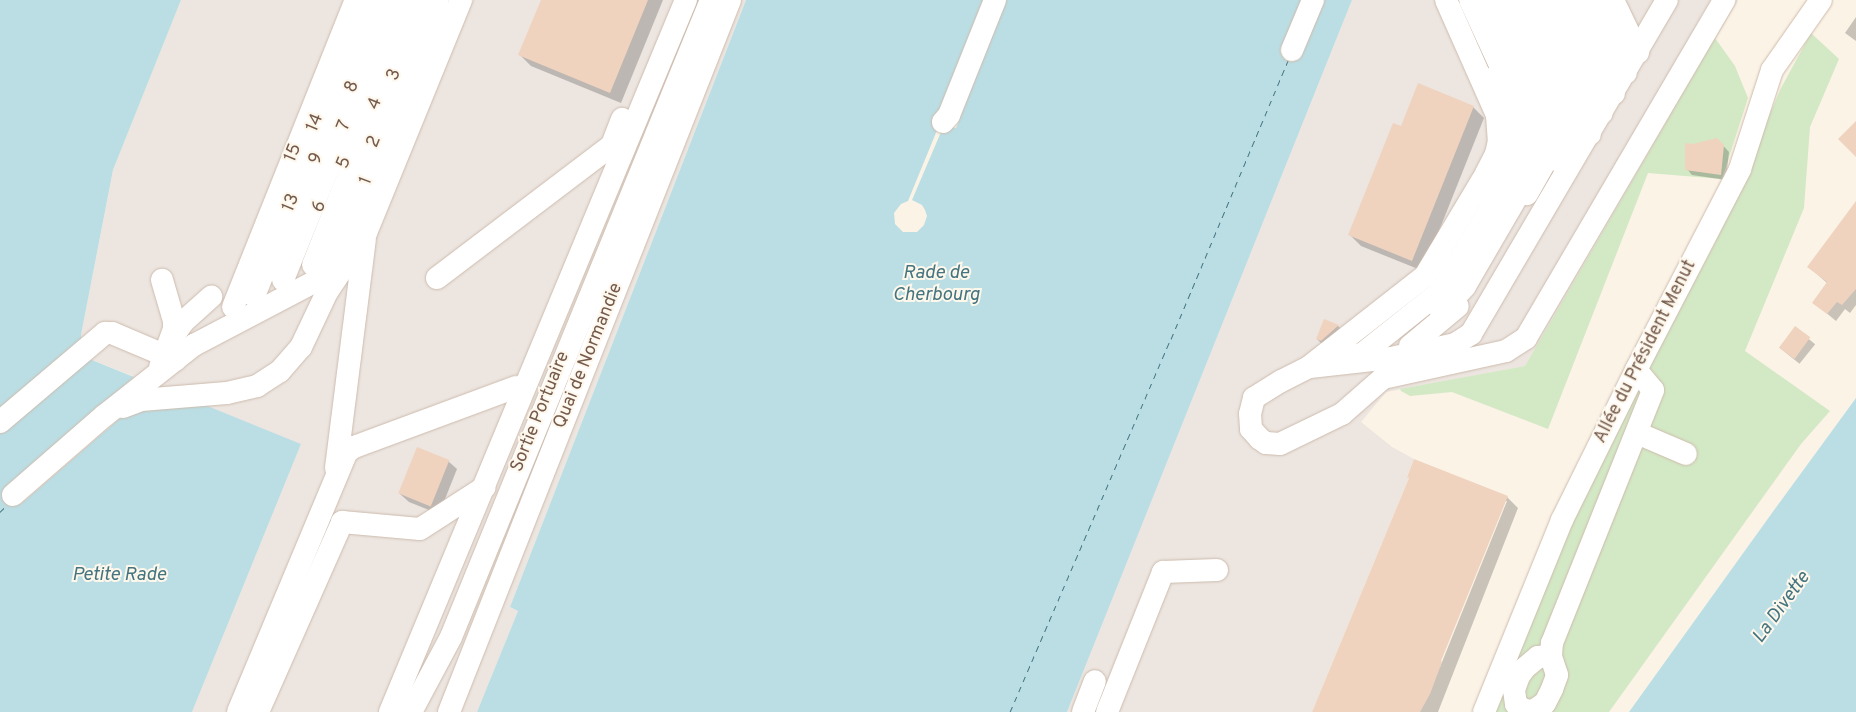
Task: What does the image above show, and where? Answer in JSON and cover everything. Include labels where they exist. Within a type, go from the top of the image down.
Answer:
[{"type":"street","name":"15","points":[[292,277],[356,0]]},
{"type":"street","name":"14","points":[[292,277],[365,0]]},
{"type":"street","name":"13","points":[[292,277],[374,0]]},
{"type":"street","name":"9","points":[[292,277],[381,0]]},
{"type":"street","name":"8","points":[[292,277],[388,0]]},
{"type":"street","name":"7","points":[[292,277],[396,0]]},
{"type":"street","name":"6","points":[[292,277],[403,0]]},
{"type":"street","name":"5","points":[[292,277],[410,0]]},
{"type":"street","name":"4","points":[[292,277],[418,0]]},
{"type":"street","name":"3","points":[[292,277],[425,0]]},
{"type":"street","name":"2","points":[[292,277],[431,0]]},
{"type":"street","name":"1","points":[[292,277],[438,0]]},
{"type":"street","points":[[335,477],[366,232],[461,0]]},
{"type":"street","points":[[437,278],[612,145],[670,0]]},
{"type":"street","points":[[390,712],[686,0]]},
{"type":"street","name":"Sortie Portuaire","points":[[411,712],[450,637],[665,108],[711,0]]},
{"type":"street","name":"Quai de Normandie","points":[[448,712],[730,0]]},
{"type":"street","points":[[943,122],[949,115],[996,0]]},
{"type":"street","points":[[1292,50],[1313,0]]},
{"type":"street","points":[[1370,354],[1425,276],[1496,154],[1499,134],[1497,115],[1446,0]]},
{"type":"street","points":[[1370,354],[1431,280],[1504,155],[1509,131],[1507,118],[1455,0]]},
{"type":"street","points":[[1370,354],[1436,286],[1511,161],[1515,151],[1517,124],[1510,103],[1462,0]]},
{"type":"street","points":[[1370,354],[1441,291],[1524,152],[1526,133],[1522,116],[1470,0]]},
{"type":"street","points":[[1370,354],[1448,294],[1529,158],[1533,148],[1534,127],[1525,102],[1477,0]]},
{"type":"street","points":[[1370,354],[1446,308],[1464,286],[1543,148],[1544,130],[1484,0]]},
{"type":"street","points":[[1370,354],[1451,314],[1465,296],[1553,148],[1552,130],[1491,0]]},
{"type":"street","points":[[1370,354],[1459,314],[1477,292],[1562,144],[1561,126],[1501,0]]},
{"type":"street","points":[[1510,0],[1572,138],[1572,145],[1480,303],[1442,340],[1370,354],[1281,381],[1254,398],[1250,406],[1251,429],[1260,440],[1266,443],[1280,444],[1333,418],[1348,409],[1383,378],[1506,351],[1526,338],[1724,0]]},
{"type":"street","points":[[1519,0],[1614,93]]},
{"type":"street","points":[[1527,0],[1614,93]]},
{"type":"street","points":[[1537,0],[1614,93]]},
{"type":"street","points":[[1548,0],[1614,93]]},
{"type":"street","points":[[1559,0],[1614,93]]},
{"type":"street","points":[[1568,0],[1614,93]]},
{"type":"street","points":[[1579,0],[1614,93]]},
{"type":"street","points":[[1590,0],[1614,93]]},
{"type":"street","points":[[1601,0],[1614,93]]},
{"type":"street","points":[[1613,0],[1614,93]]},
{"type":"street","points":[[1614,93],[1624,0]]},
{"type":"street","points":[[1370,354],[1391,358],[1455,344],[1464,340],[1479,322],[1667,0]]},
{"type":"street","name":"Allée du Président Menut","points":[[1484,712],[1562,520],[1636,370],[1740,170],[1772,70],[1821,0]]},
{"type":"street","points":[[292,277],[323,301],[310,332],[280,371],[257,386],[227,393],[131,402],[107,418],[14,497],[203,325],[292,277],[366,232]]},
{"type":"street","points":[[163,363],[215,332],[339,269],[292,277]]},
{"type":"street","points":[[162,280],[174,321],[163,363]]},
{"type":"street","points":[[163,363],[183,322],[211,297]]},
{"type":"street","points":[[0,422],[105,333],[112,333],[163,363]]},
{"type":"street","points":[[1551,656],[1552,643],[1654,390],[1636,370]]},
{"type":"street","points":[[238,712],[342,459],[354,447],[516,387]]},
{"type":"street","points":[[1637,433],[1686,454]]},
{"type":"street","points":[[258,712],[342,522],[420,530],[485,487]]},
{"type":"street","points":[[1107,712],[1163,572],[1217,570]]},
{"type":"street","points":[[1083,712],[1095,682]]},
{"type":"shaded area","points":[[181,0],[746,0],[510,607],[518,611],[477,712],[192,712],[301,444],[127,415],[111,426],[21,505],[7,489],[133,376],[87,358],[81,335],[113,170]]},
{"type":"shaded area","points":[[1352,0],[1738,0],[1525,366],[1386,392],[1361,422],[1392,447],[1414,459],[1407,476],[1409,478],[1312,712],[1067,712]]},
{"type":"green space","points":[[1811,33],[1839,59],[1810,127],[1804,208],[1745,351],[1830,411],[1801,444],[1609,712],[1492,712],[1579,500],[1716,241],[1781,88]]},
{"type":"green space","points":[[1715,38],[1735,66],[1748,98],[1722,179],[1648,173],[1548,429],[1452,392],[1410,396],[1401,391],[1400,389],[1525,366]]},
{"type":"water","name":"Petite Rade","points":[[0,0],[181,0],[113,170],[81,335],[87,358],[134,377],[7,489],[21,504],[119,419],[133,412],[200,403],[301,444],[192,712],[0,712]]},
{"type":"water","name":"Rade de Cherbourg","points":[[746,0],[1352,0],[1067,712],[477,712],[518,611],[510,607]]},
{"type":"water","name":"La Divette","points":[[1856,398],[1856,712],[1629,712],[1777,506]]},
{"type":"pier","points":[[996,26],[956,128],[944,125],[912,200],[922,205],[925,210],[927,216],[924,225],[917,232],[903,232],[895,224],[894,213],[901,204],[908,201],[940,123]]},
{"type":"building","points":[[541,0],[648,0],[610,93],[518,55]]},
{"type":"building","points":[[1418,83],[1474,106],[1412,261],[1348,235],[1393,123],[1401,126]]},
{"type":"building","points":[[1856,121],[1856,157],[1838,139]]},
{"type":"building","points":[[1717,138],[1724,145],[1721,175],[1685,170],[1685,143],[1693,144]]},
{"type":"building","points":[[1856,201],[1856,289],[1842,305],[1837,302],[1827,314],[1812,303],[1827,282],[1807,267]]},
{"type":"building","points":[[1324,319],[1339,325],[1321,341],[1316,339]]},
{"type":"building","points":[[1795,326],[1810,337],[1795,359],[1779,348]]},
{"type":"building","points":[[417,447],[449,460],[431,506],[398,493]]},
{"type":"building","points":[[1414,459],[1508,496],[1441,661],[1430,694],[1420,712],[1312,712],[1409,478],[1407,477]]},
{"type":"ferry route","points":[[1010,712],[1171,339],[1288,60]]},
{"type":"ferry route","points":[[0,512],[7,505]]}]
